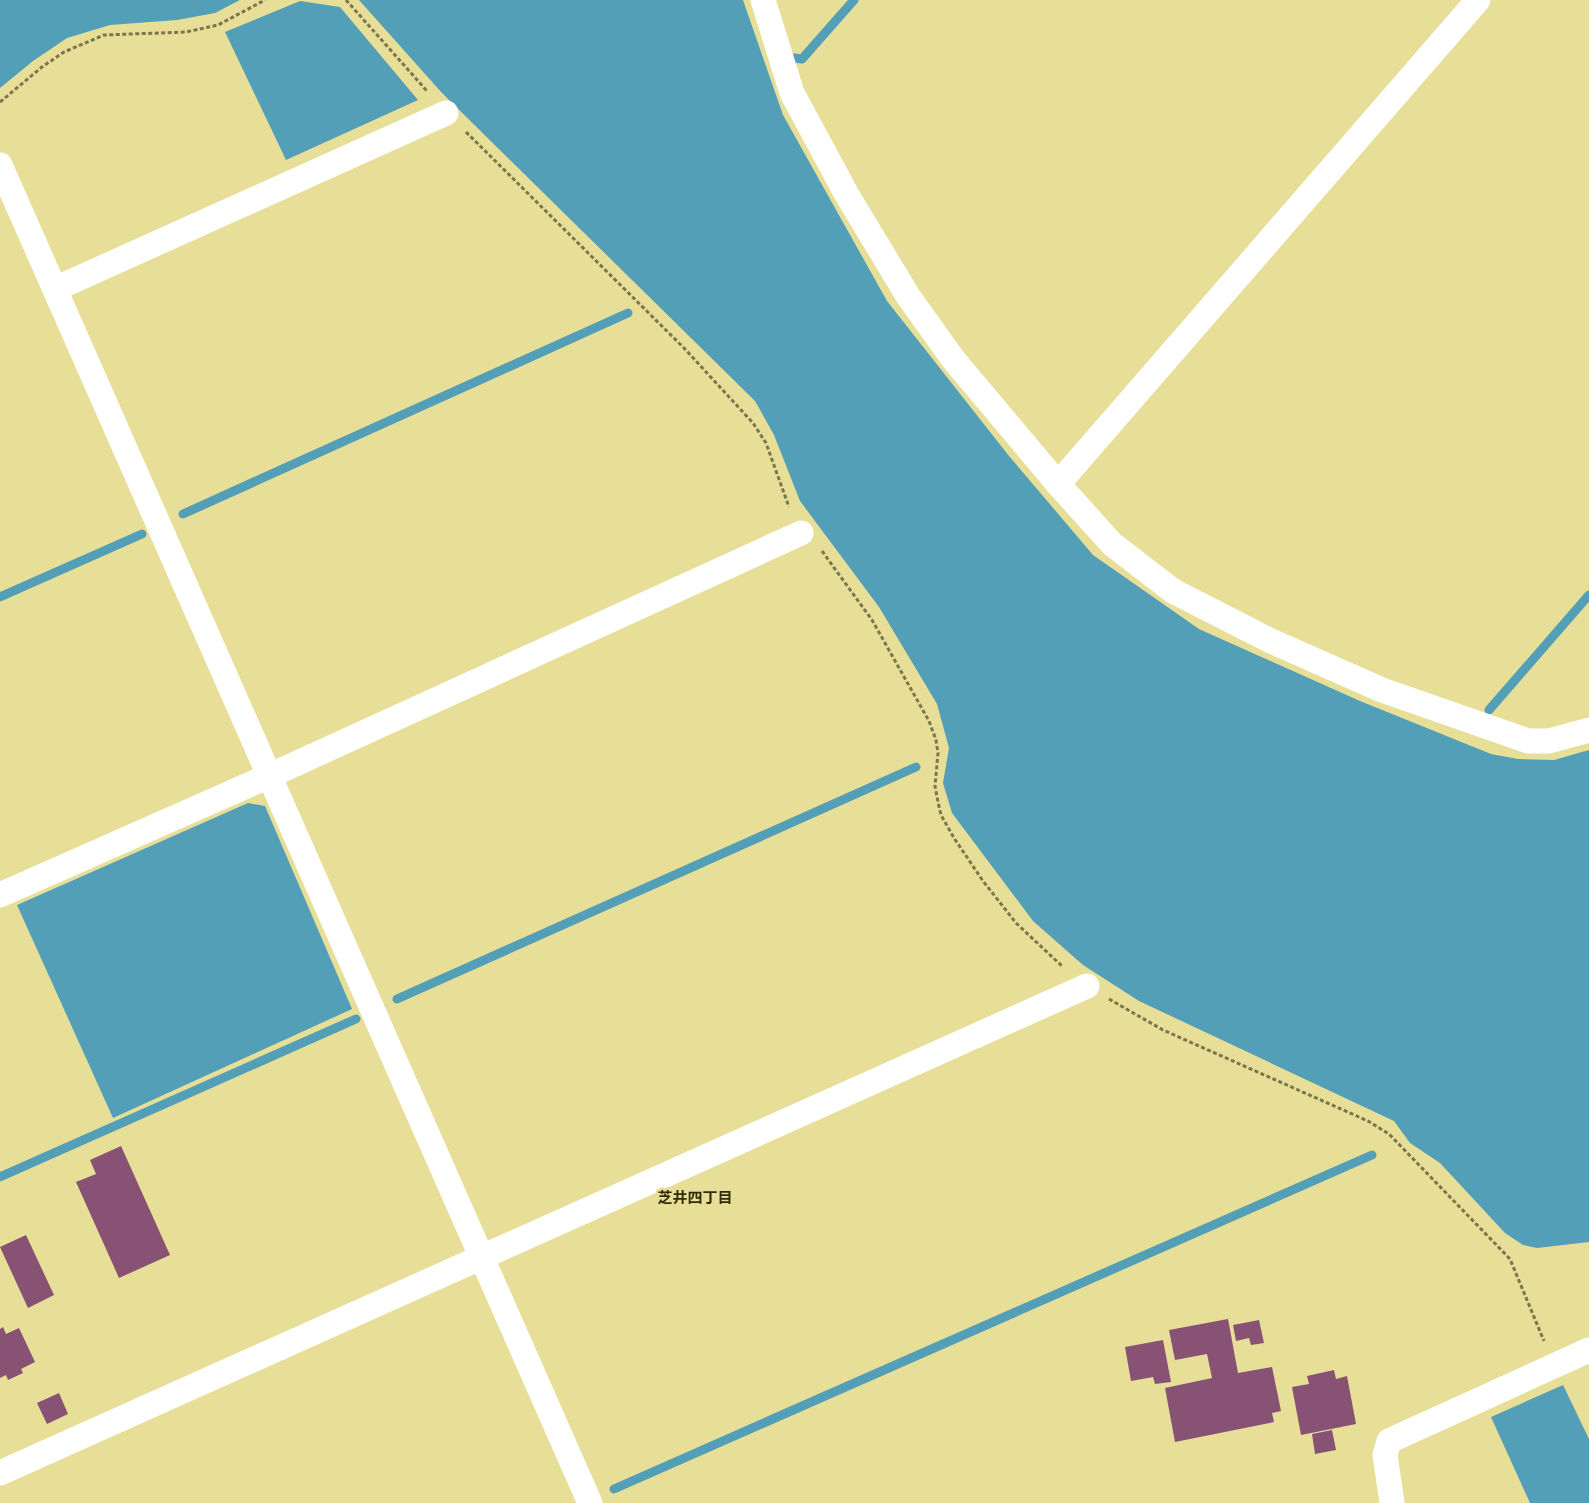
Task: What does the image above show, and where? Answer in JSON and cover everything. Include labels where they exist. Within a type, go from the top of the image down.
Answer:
[{"type":"street","points":[[763,0],[792,93],[857,212],[908,296],[953,359],[1058,484],[1112,544],[1173,591],[1271,641],[1382,690],[1528,741],[1549,741],[1589,730]]},
{"type":"street","points":[[1058,484],[1478,0]]},
{"type":"street","points":[[55,289],[446,113]]},
{"type":"street","points":[[0,165],[590,1503]]},
{"type":"street","points":[[0,895],[269,776],[801,533]]},
{"type":"street","points":[[0,1473],[1087,986]]},
{"type":"street","points":[[1392,1503],[1384,1455],[1388,1441],[1589,1350]]},
{"type":"path","points":[[0,102],[42,67],[64,52],[104,35],[186,32],[202,29],[218,25],[265,0]]},
{"type":"path","points":[[346,0],[446,113],[684,348],[753,422],[766,443],[790,512],[801,533],[819,547],[872,620],[929,721],[936,740],[938,753],[935,786],[941,815],[983,881],[1016,923],[1087,986],[1163,1030],[1359,1117],[1389,1134],[1510,1259],[1555,1365]]},
{"type":"water","points":[[0,0],[240,0],[215,13],[177,20],[110,25],[67,38],[33,61],[0,88]]},
{"type":"water","points":[[359,0],[743,0],[783,115],[887,301],[1009,456],[1093,555],[1199,629],[1360,701],[1491,754],[1518,759],[1554,760],[1589,750],[1589,1242],[1537,1248],[1523,1245],[1505,1233],[1440,1163],[1410,1143],[1394,1121],[1139,1001],[1083,965],[1033,921],[952,813],[943,783],[949,748],[937,704],[879,607],[800,501],[774,435],[755,401],[442,93]]},
{"type":"water","points":[[300,1],[340,7],[418,100],[286,160],[225,32]]},
{"type":"water","points":[[248,803],[265,806],[352,1009],[113,1118],[17,905]]},
{"type":"water","points":[[1563,1385],[1589,1439],[1589,1503],[1530,1503],[1491,1417]]},
{"type":"building","points":[[121,1146],[170,1255],[119,1278],[76,1182],[96,1174],[90,1160]]},
{"type":"building","points":[[26,1235],[54,1295],[28,1308],[0,1247]]},
{"type":"building","points":[[1228,1319],[1238,1373],[1272,1367],[1281,1411],[1272,1413],[1274,1422],[1175,1442],[1165,1388],[1212,1378],[1207,1354],[1175,1360],[1169,1330]]},
{"type":"building","points":[[1259,1320],[1264,1343],[1251,1345],[1249,1338],[1236,1341],[1233,1325]]},
{"type":"building","points":[[3,1327],[6,1334],[19,1328],[35,1362],[21,1369],[23,1373],[8,1380],[6,1375],[0,1378],[0,1329]]},
{"type":"building","points":[[1163,1340],[1171,1382],[1155,1384],[1153,1377],[1131,1381],[1125,1347]]},
{"type":"building","points":[[1334,1370],[1336,1379],[1347,1376],[1356,1424],[1301,1435],[1292,1387],[1309,1384],[1307,1376]]},
{"type":"building","points":[[59,1393],[68,1414],[47,1424],[37,1403]]},
{"type":"building","points":[[1332,1430],[1336,1450],[1315,1454],[1312,1434]]},
{"type":"waterway","points":[[794,58],[802,59],[854,0]]},
{"type":"waterway","points":[[183,514],[628,313]]},
{"type":"waterway","points":[[0,597],[142,534]]},
{"type":"waterway","points":[[1489,710],[1589,595]]},
{"type":"waterway","points":[[397,999],[916,767]]},
{"type":"waterway","points":[[0,1177],[356,1019]]},
{"type":"waterway","points":[[614,1489],[1372,1155]]},
{"type":"district","name":"芝井四丁目","points":[[695,1198]]}]
